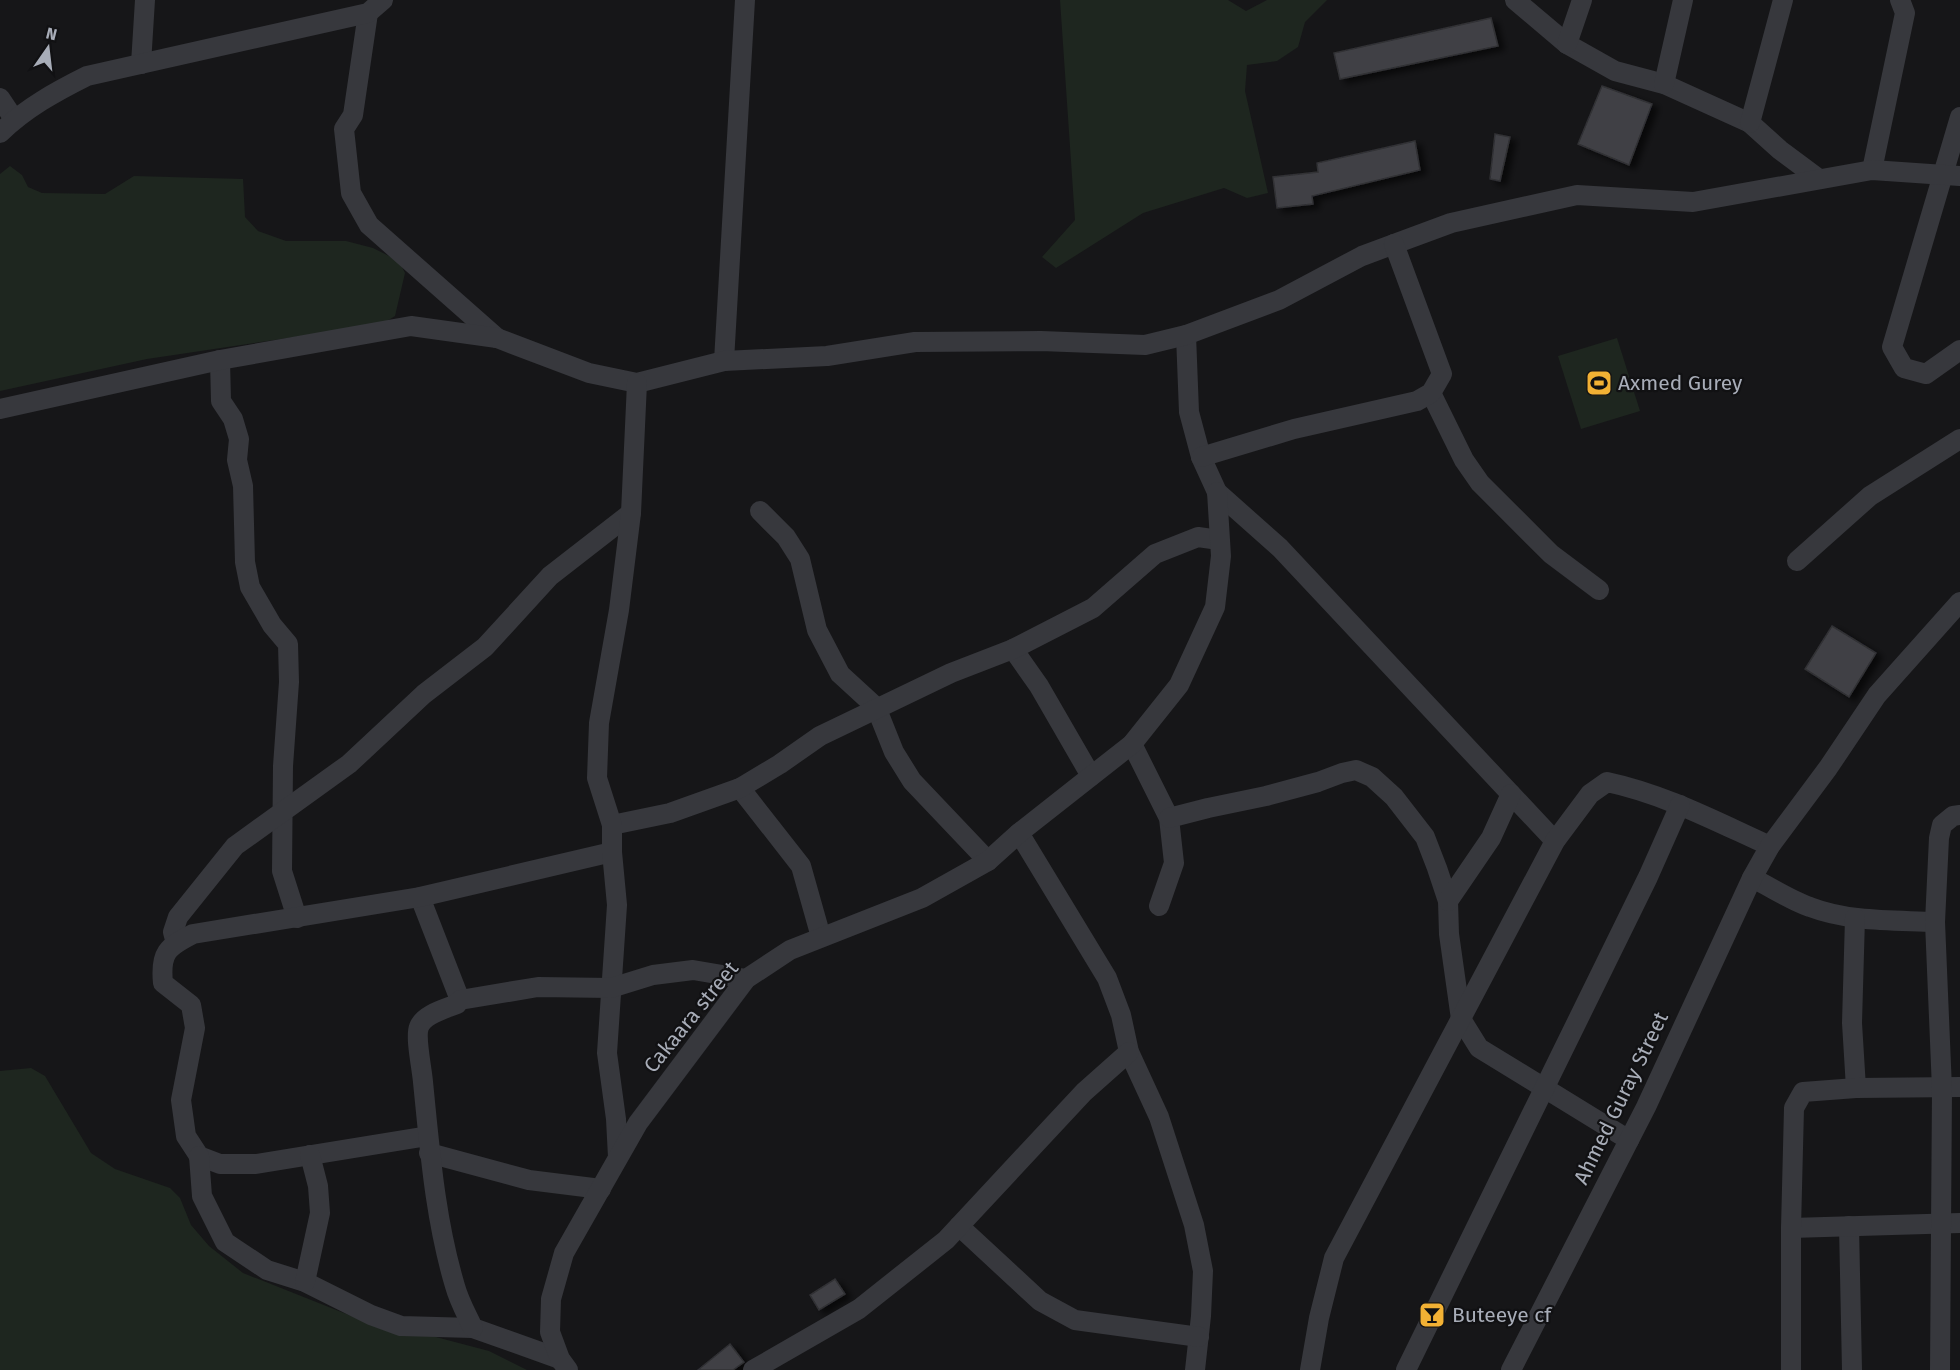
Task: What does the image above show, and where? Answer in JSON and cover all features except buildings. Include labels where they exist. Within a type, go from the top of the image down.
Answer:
[{"type":"street","points":[[141,64],[145,0]]},
{"type":"street","points":[[724,361],[745,0]]},
{"type":"street","points":[[1515,0],[1567,44],[1616,71],[1664,84],[1750,123],[1780,150],[1819,179]]},
{"type":"street","points":[[1567,44],[1582,0]]},
{"type":"street","points":[[1664,84],[1683,0]]},
{"type":"street","points":[[1750,123],[1783,0]]},
{"type":"street","points":[[1872,170],[1905,4]]},
{"type":"street","points":[[0,98],[7,126],[45,97],[87,76],[376,6],[353,116],[344,129],[351,192],[369,225],[497,338]]},
{"type":"street","points":[[1960,117],[1952,175],[1892,347],[1904,368],[1926,374],[1960,350]]},
{"type":"street","points":[[0,409],[220,360],[411,326],[497,338],[589,373],[637,383],[724,361],[826,356],[915,342],[1145,345],[1186,335],[1279,300],[1362,256],[1451,223],[1578,195],[1693,202],[1872,170],[1952,175]]},
{"type":"street","points":[[1201,457],[1294,429],[1417,401],[1431,393],[1442,374],[1394,244]]},
{"type":"street","points":[[1186,335],[1189,412],[1201,457],[1217,492],[1280,548],[1555,841]]},
{"type":"street","points":[[220,360],[221,401],[233,419],[239,439],[237,460],[243,486],[245,562],[250,587],[272,625],[288,644],[289,682],[283,766],[282,871],[297,918]]},
{"type":"street","points":[[618,1157],[616,1119],[607,1053],[617,905],[612,825],[597,778],[599,723],[619,610],[631,513],[637,383]]},
{"type":"street","points":[[1431,393],[1464,460],[1480,483],[1551,554],[1599,590]]},
{"type":"street","points":[[1797,561],[1870,496],[1960,439]]},
{"type":"street","name":"Cakaara street","points":[[564,1365],[550,1332],[551,1299],[564,1253],[638,1123],[746,980],[790,950],[922,898],[988,861],[1019,833],[1132,744],[1179,685],[1215,607],[1221,556],[1217,492]]},
{"type":"street","points":[[760,511],[786,537],[800,559],[817,630],[840,674],[876,707],[894,752],[912,781],[988,861]]},
{"type":"street","points":[[176,943],[173,932],[178,917],[235,846],[349,764],[424,694],[485,647],[550,576],[631,513]]},
{"type":"street","points":[[612,825],[670,813],[740,788],[820,736],[876,707],[951,673],[1013,649],[1093,608],[1155,554],[1198,537],[1219,540]]},
{"type":"street","name":"Ahmed Guray Street","points":[[1511,1370],[1651,1097],[1752,878],[1770,846],[1877,695],[1960,602]]},
{"type":"street","points":[[1013,649],[1039,686],[1091,776]]},
{"type":"street","points":[[1132,744],[1169,818],[1174,862],[1159,906]]},
{"type":"street","points":[[1169,818],[1277,793],[1356,770],[1372,777],[1394,797],[1425,837],[1448,902],[1449,934],[1461,1019],[1479,1048],[1629,1140]]},
{"type":"street","points":[[1310,1370],[1319,1318],[1334,1258],[1555,841],[1590,794],[1607,782],[1627,786],[1680,806],[1770,846]]},
{"type":"street","points":[[740,788],[801,866],[821,937]]},
{"type":"street","points":[[1448,902],[1491,838],[1511,794]]},
{"type":"street","points":[[1406,1370],[1648,876],[1680,806]]},
{"type":"street","points":[[1940,1370],[1951,1223],[1951,1088],[1935,922],[1940,831],[1942,825],[1953,816],[1960,815]]},
{"type":"street","points":[[1019,833],[1107,978],[1121,1015],[1129,1052],[1160,1117],[1194,1225],[1203,1271],[1195,1370]]},
{"type":"street","points":[[564,1365],[473,1328],[401,1326],[371,1315],[305,1282],[267,1270],[225,1242],[202,1196],[199,1156],[186,1136],[181,1100],[195,1028],[191,1005],[164,983],[161,965],[167,951],[193,934],[420,897],[612,852]]},
{"type":"street","points":[[1752,878],[1809,907],[1855,918],[1935,922]]},
{"type":"street","points":[[420,897],[460,1000]]},
{"type":"street","points":[[1855,918],[1852,1023],[1856,1088]]},
{"type":"street","points":[[473,1328],[455,1288],[439,1223],[428,1145],[421,1054],[417,1037],[419,1026],[427,1017],[457,1004],[460,1000],[538,987],[611,988],[653,975],[693,970],[746,980]]},
{"type":"street","points":[[753,1370],[859,1309],[946,1240],[1084,1092],[1129,1052]]},
{"type":"street","points":[[1791,1370],[1794,1108],[1803,1092],[1856,1088],[1951,1088]]},
{"type":"street","points":[[199,1156],[220,1164],[256,1164],[310,1155],[428,1145],[529,1180],[601,1189]]},
{"type":"street","points":[[305,1282],[320,1213],[318,1186],[310,1155]]},
{"type":"street","points":[[1791,1228],[1951,1223]]},
{"type":"street","points":[[959,1226],[1040,1301],[1075,1320],[1199,1337]]},
{"type":"street","points":[[1849,1226],[1852,1370]]},
{"type":"shaded area","points":[[1060,0],[1228,0],[1246,11],[1267,0],[1327,0],[1305,22],[1298,47],[1277,61],[1247,65],[1245,91],[1268,193],[1247,198],[1224,188],[1143,213],[1056,268],[1042,257],[1075,220]]},
{"type":"shaded area","points":[[10,166],[22,175],[28,187],[42,193],[105,194],[134,176],[243,179],[245,217],[258,231],[286,241],[346,241],[373,248],[399,261],[405,273],[395,316],[382,324],[147,359],[0,391],[0,174]]},
{"type":"shaded area","name":"Axmed Gurey","points":[[1617,338],[1640,411],[1581,429],[1558,356]]},
{"type":"shaded area","points":[[31,1068],[45,1076],[91,1153],[115,1169],[170,1188],[180,1198],[191,1225],[209,1246],[243,1273],[389,1331],[432,1336],[489,1351],[527,1370],[0,1370],[0,1071]]},
{"type":"place","name":"Axmed Gurey","points":[[1599,383]]},
{"type":"place","name":"Buteeye cf","points":[[1432,1315]]}]
